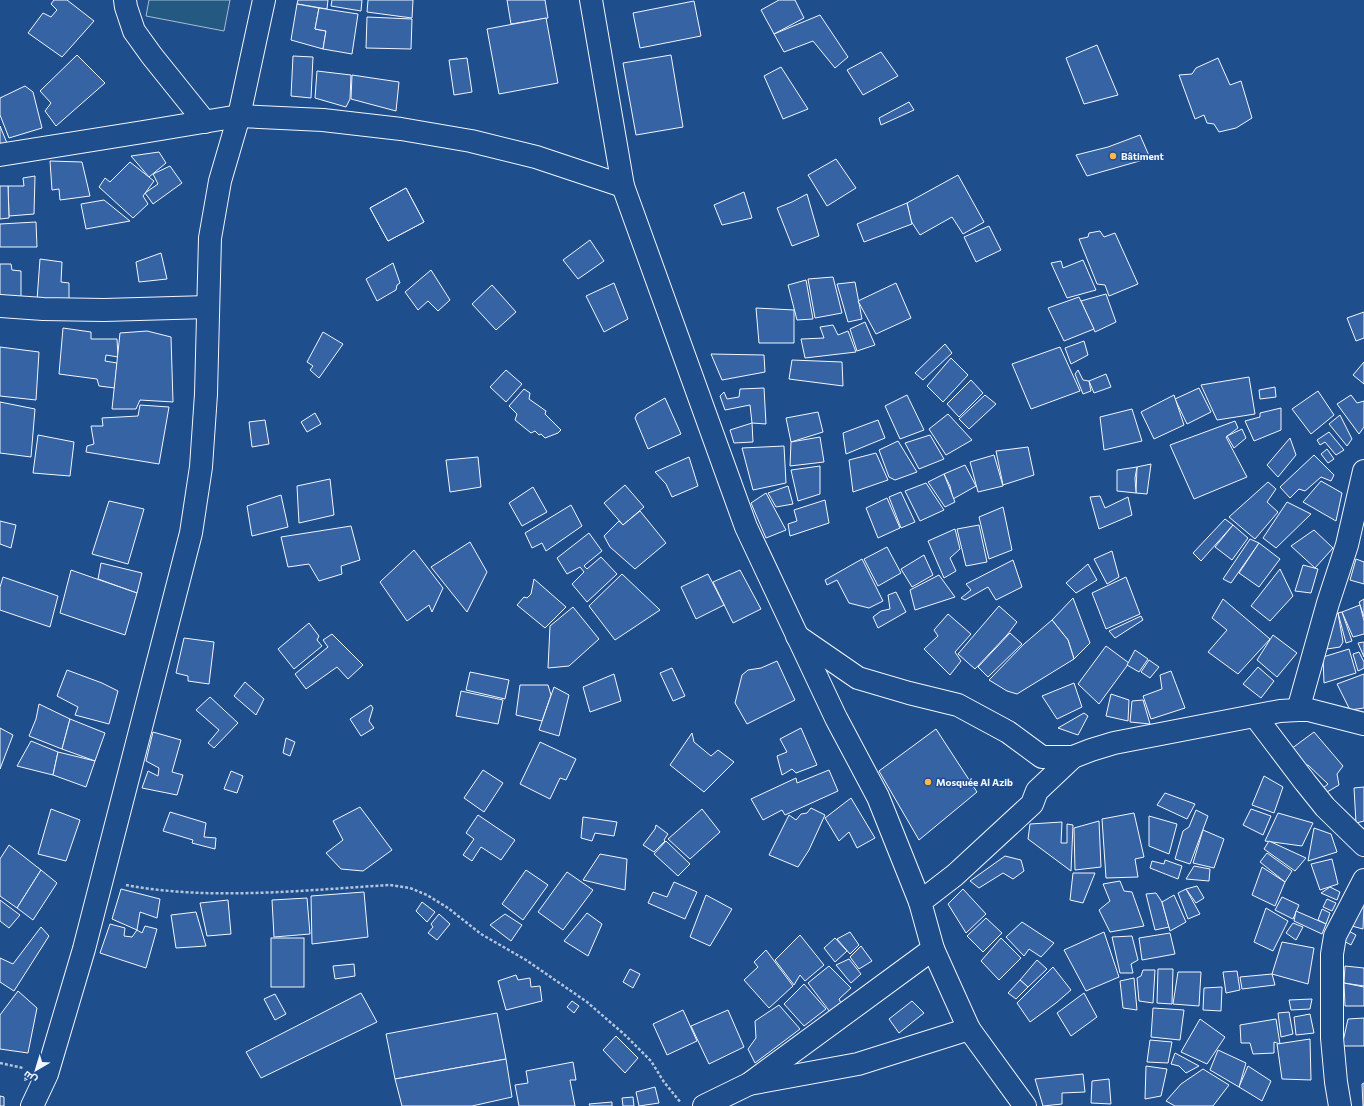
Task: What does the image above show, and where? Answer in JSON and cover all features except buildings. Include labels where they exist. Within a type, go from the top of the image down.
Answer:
[{"type":"street","points":[[126,0],[126,7],[134,31],[205,122]]},
{"type":"street","points":[[32,1106],[47,1074],[84,949],[191,533],[201,467],[206,394],[210,238],[220,181],[239,116],[264,0]]},
{"type":"street","points":[[591,0],[623,186],[746,527],[796,636],[836,718],[878,797],[920,902],[933,949],[969,1029],[1025,1106]]},
{"type":"street","points":[[0,154],[239,116],[323,120],[401,129],[463,140],[536,157],[623,186]]},
{"type":"street","points":[[0,306],[43,309],[104,310],[208,307]]},
{"type":"street","points":[[1298,710],[1328,603],[1347,544],[1364,471]]},
{"type":"street","points":[[796,636],[858,678],[958,705],[1008,732],[1042,757],[1073,757],[1114,743],[1255,716],[1298,710],[1309,710],[1364,724]]},
{"type":"street","points":[[1255,716],[1325,808],[1364,845]]},
{"type":"street","points":[[920,902],[956,875],[1032,804],[1037,791],[1073,757]]},
{"type":"street","points":[[1340,1106],[1332,1038],[1332,954],[1335,936],[1364,880]]},
{"type":"street","points":[[704,1106],[749,1084],[933,949]]},
{"type":"street","points":[[749,1084],[858,1064],[969,1029]]},
{"type":"path","points":[[102,881],[145,889],[182,892],[263,892],[390,885],[410,888],[427,895],[448,908],[481,934],[526,960],[587,1002],[651,1060],[664,1082],[684,1106]]},
{"type":"shaded area","points":[[149,0],[230,0],[224,31],[146,16]]},
{"type":"place","name":"Bâtiment","points":[[1113,156]]},
{"type":"place","name":"Mosquée Al Azib","points":[[928,782]]}]
